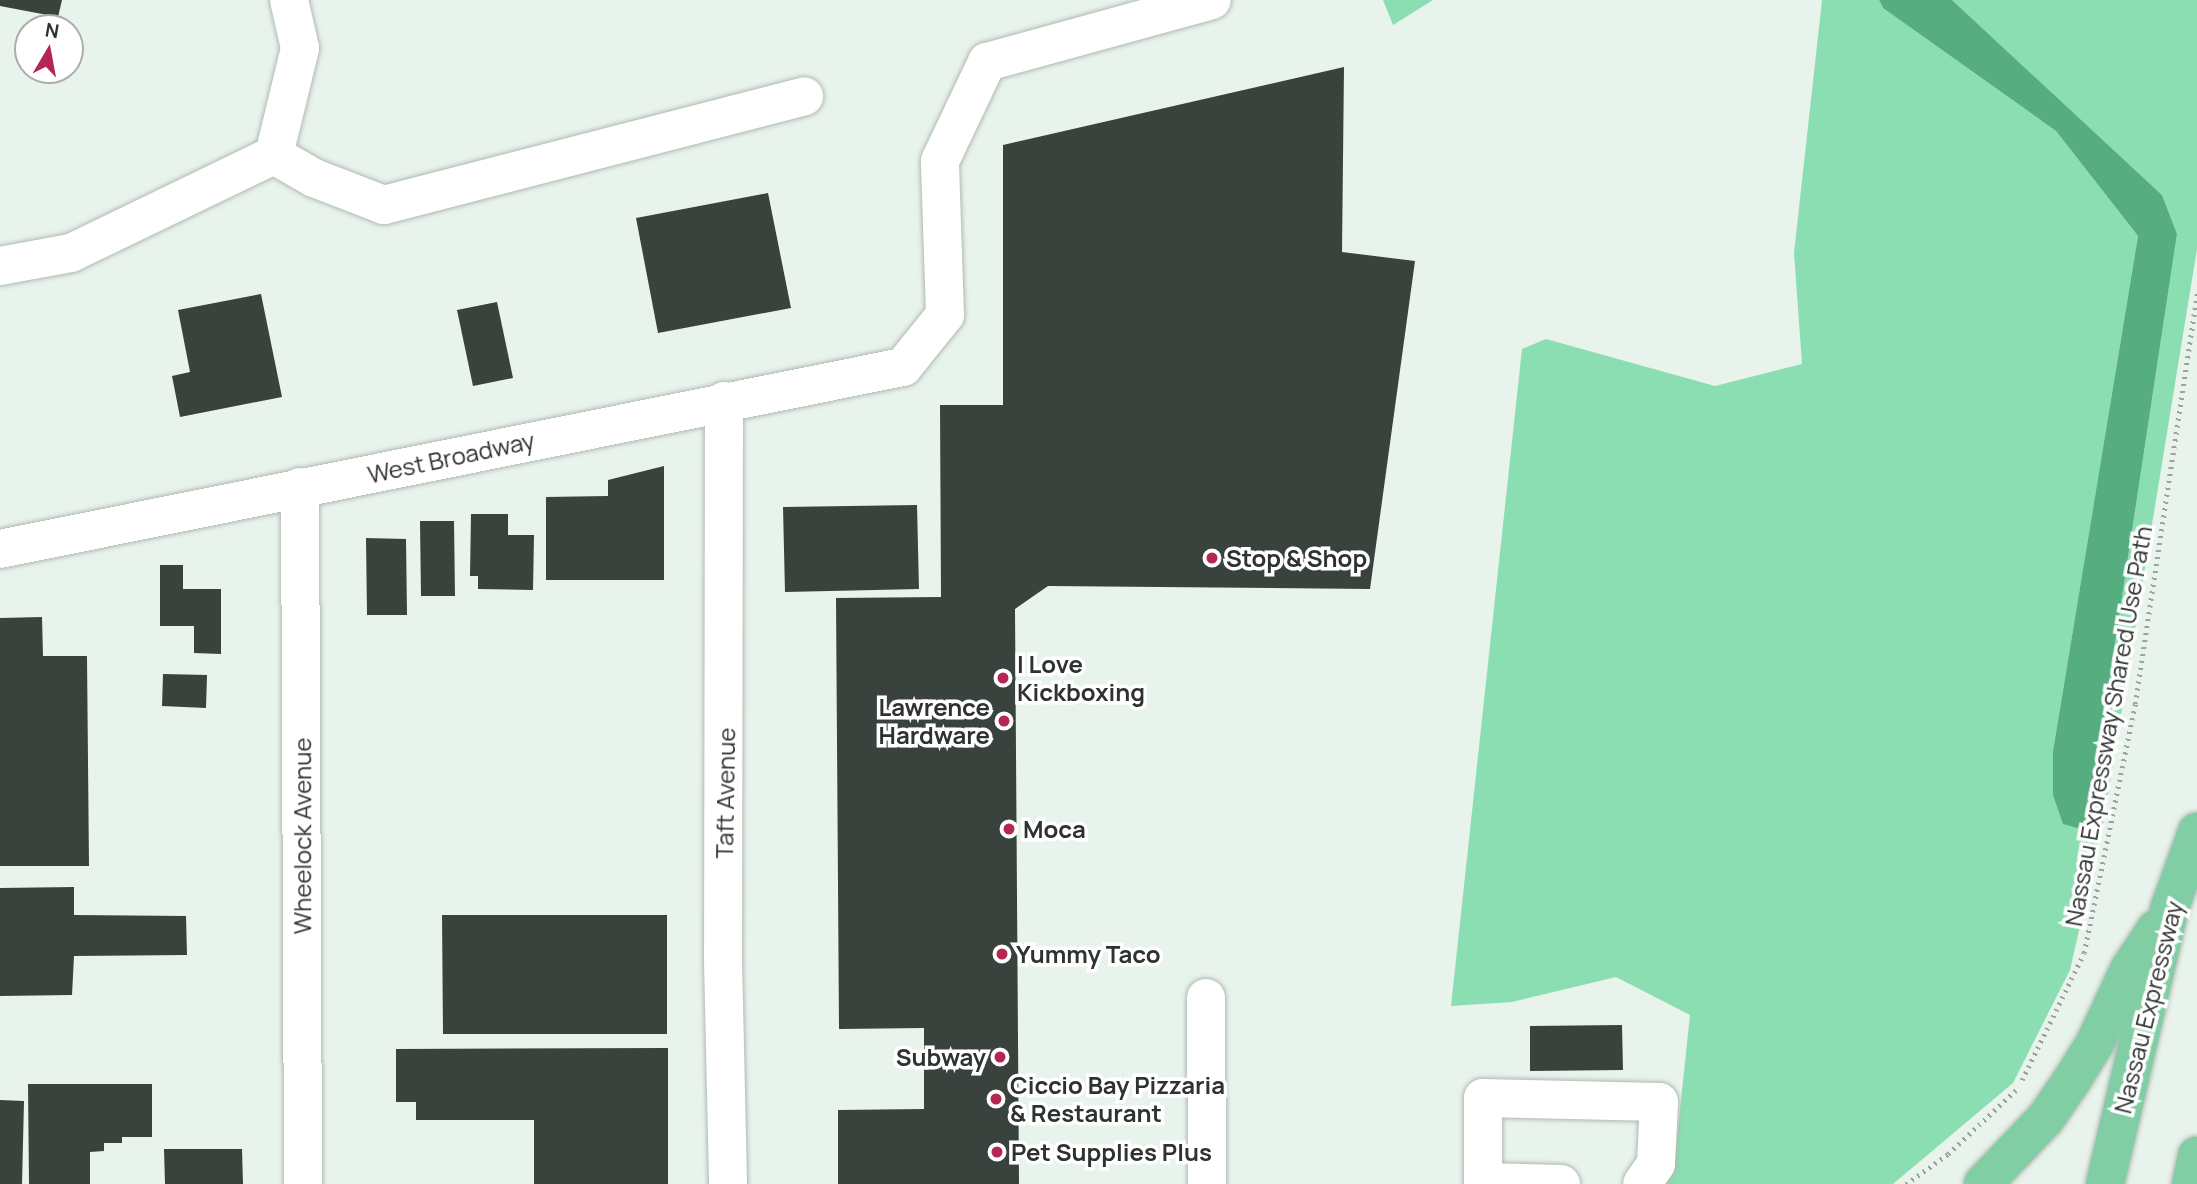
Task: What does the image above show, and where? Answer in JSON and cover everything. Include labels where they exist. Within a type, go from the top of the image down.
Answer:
[{"type":"highway","name":"Nassau Expressway","points":[[2105,1184],[2170,907],[2197,832]]},
{"type":"highway","points":[[1983,1184],[2046,1118],[2072,1080],[2095,1043],[2129,970],[2170,907]]},
{"type":"highway","points":[[2191,1184],[2197,1156]]},
{"type":"street","points":[[274,155],[300,48],[289,0]]},
{"type":"street","name":"West Broadway","points":[[0,549],[902,367],[945,315],[940,161],[987,62],[1212,0]]},
{"type":"street","points":[[274,155],[314,178],[384,205],[804,96]]},
{"type":"street","points":[[0,266],[71,253],[274,155]]},
{"type":"street","name":"Taft Avenue","points":[[724,401],[728,1184]]},
{"type":"street","name":"Wheelock Avenue","points":[[300,487],[303,1184]]},
{"type":"street","points":[[1206,998],[1207,1184]]},
{"type":"street","points":[[1561,1184],[1483,1183],[1483,1098],[1659,1102],[1656,1164],[1642,1184]]},
{"type":"path","name":"Nassau Expressway Shared Use Path","points":[[1906,1184],[1948,1154],[2019,1087],[2084,953],[2135,704],[2197,293]]},
{"type":"shaded area","points":[[1383,0],[1433,0],[1393,25]]},
{"type":"shaded area","points":[[1822,0],[1879,0],[1883,8],[2056,131],[2138,236],[2053,751],[2089,815],[2177,234],[2162,195],[1952,0],[2197,0],[2197,249],[2102,831],[2070,970],[2013,1083],[1893,1184],[1661,1184],[1674,1166],[1690,1015],[1616,977],[1512,1002],[1451,1006],[1522,349],[1546,339],[1715,386],[1802,364],[1794,253]]},
{"type":"shaded area","points":[[1879,0],[1952,0],[2162,195],[2177,234],[2089,815],[2078,828],[2063,824],[2053,795],[2053,751],[2138,236],[2056,131],[1883,8]]},
{"type":"building","points":[[0,0],[62,0],[59,14],[42,14],[0,6]]},
{"type":"building","points":[[1344,67],[1342,252],[1415,261],[1370,589],[1048,586],[1015,609],[1019,1184],[838,1184],[838,1110],[924,1109],[924,1028],[839,1029],[836,598],[941,597],[940,405],[1003,405],[1003,145]]},
{"type":"building","points":[[768,193],[791,308],[658,333],[636,218]]},
{"type":"building","points":[[261,294],[282,397],[180,417],[172,376],[190,372],[178,310]]},
{"type":"building","points":[[497,302],[513,378],[473,386],[457,310]]},
{"type":"building","points":[[664,466],[664,580],[546,580],[546,497],[608,496],[608,480]]},
{"type":"building","points":[[917,505],[919,589],[785,592],[783,507]]},
{"type":"building","points":[[471,514],[508,514],[508,535],[534,535],[533,590],[478,589],[478,576],[470,576]]},
{"type":"building","points":[[420,521],[454,521],[455,596],[421,596]]},
{"type":"building","points":[[366,538],[406,539],[407,615],[367,615]]},
{"type":"building","points":[[160,565],[183,565],[183,589],[221,589],[221,654],[194,653],[194,626],[160,626]]},
{"type":"building","points":[[42,617],[43,656],[87,656],[89,866],[0,866],[0,618]]},
{"type":"building","points":[[163,674],[207,675],[206,708],[162,706]]},
{"type":"building","points":[[74,887],[74,915],[186,916],[187,955],[74,956],[72,995],[0,996],[0,888]]},
{"type":"building","points":[[442,915],[667,915],[667,1034],[443,1034]]},
{"type":"building","points":[[1622,1025],[1623,1070],[1530,1071],[1530,1026]]},
{"type":"building","points":[[668,1048],[668,1184],[534,1184],[534,1120],[416,1120],[416,1102],[396,1102],[396,1049]]},
{"type":"building","points":[[28,1084],[152,1084],[152,1137],[122,1137],[122,1143],[104,1143],[104,1151],[90,1152],[90,1184],[29,1184]]},
{"type":"building","points":[[0,1100],[24,1101],[22,1184],[0,1184]]},
{"type":"building","points":[[164,1149],[242,1149],[243,1184],[165,1184]]},
{"type":"place","name":"Stop & Shop","points":[[1212,558]]},
{"type":"place","name":"I Love Kickboxing","points":[[1003,678]]},
{"type":"place","name":"Lawrence Hardware","points":[[1004,721]]},
{"type":"place","name":"Moca","points":[[1009,829]]},
{"type":"place","name":"Yummy Taco","points":[[1002,954]]},
{"type":"place","name":"Subway","points":[[1000,1057]]},
{"type":"place","name":"Ciccio Bay Pizzaria & Restaurant","points":[[996,1099]]},
{"type":"place","name":"Pet Supplies Plus","points":[[997,1152]]}]
